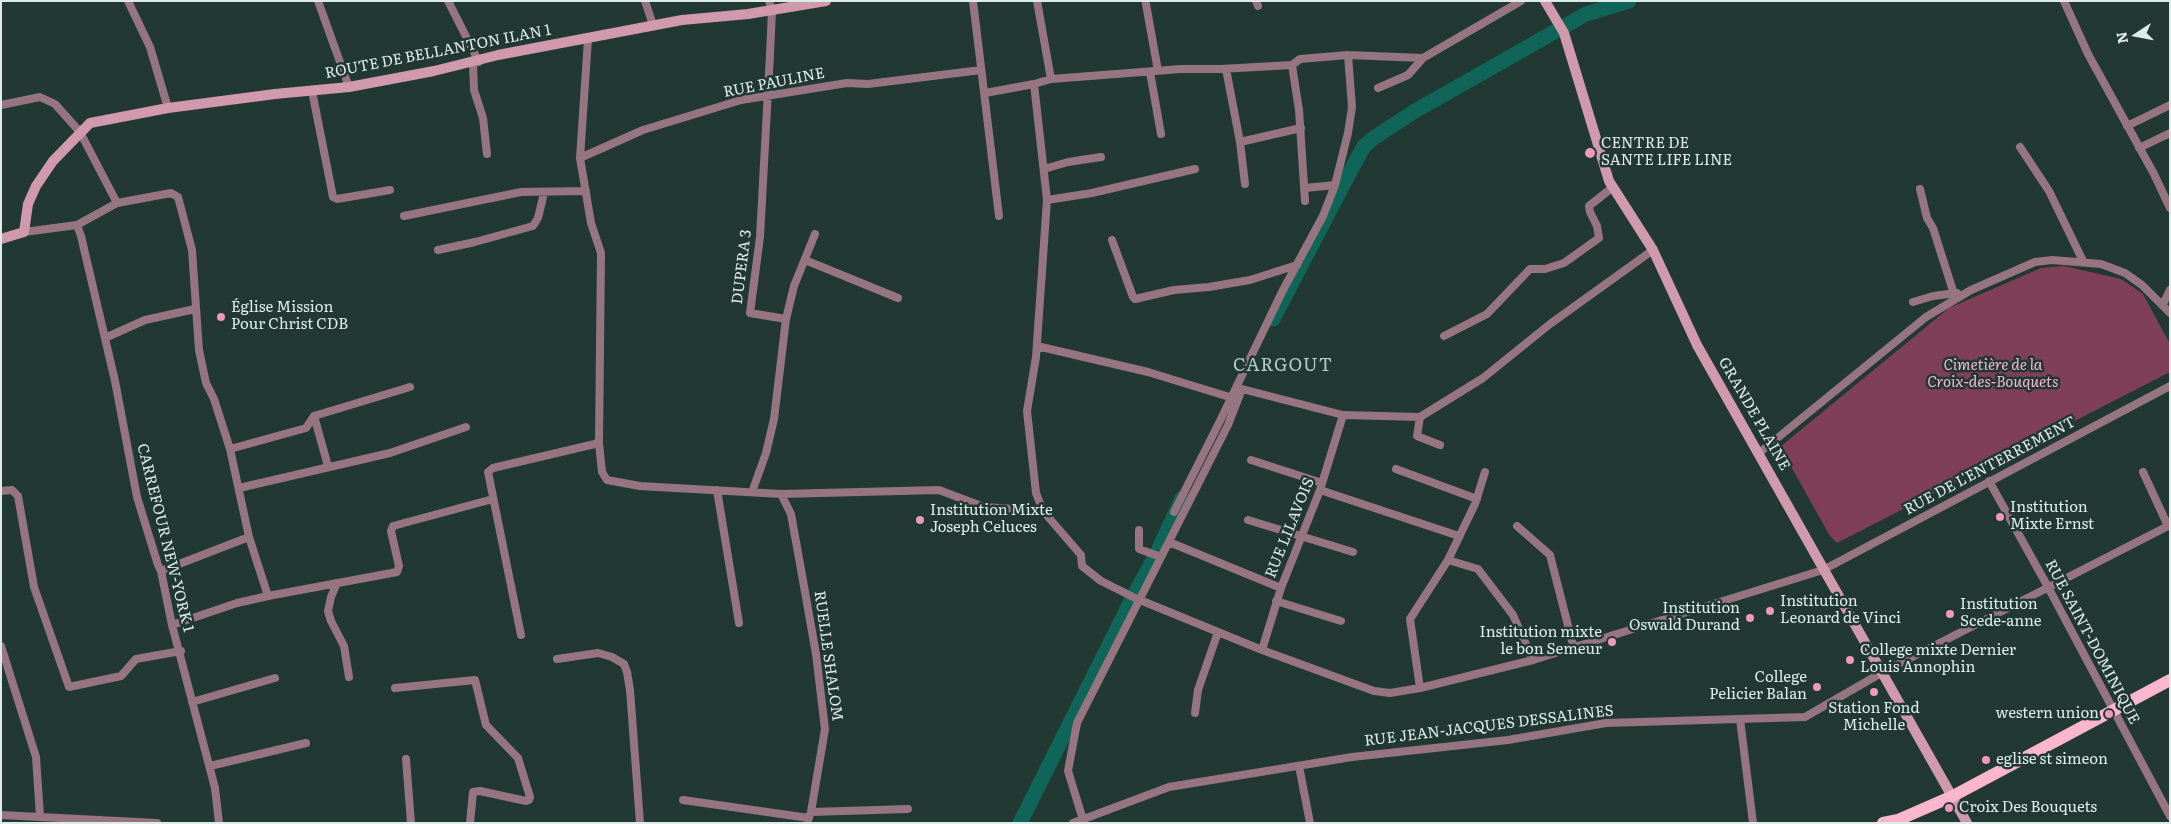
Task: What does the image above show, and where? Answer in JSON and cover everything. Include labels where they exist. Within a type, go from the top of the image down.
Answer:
[{"type":"main road","points":[[1883,823],[1898,820],[1953,796],[2170,680]]},
{"type":"street","points":[[128,1],[150,47],[168,108]]},
{"type":"street","points":[[318,1],[349,87]]},
{"type":"street","points":[[448,1],[476,62],[474,90],[483,118],[487,154]]},
{"type":"street","points":[[645,1],[653,25]]},
{"type":"street","name":"ROUTE DE BELLANTON ILAN 1","points":[[24,232],[28,204],[36,186],[53,161],[90,123],[168,108],[349,87],[476,62],[498,55],[653,25],[682,20],[748,14],[770,6],[826,1]]},
{"type":"street","points":[[973,1],[999,216]]},
{"type":"street","points":[[1037,1],[1051,79]]},
{"type":"street","points":[[1378,88],[1408,75],[1423,58],[1521,1]]},
{"type":"street","name":"GRANDE PLAINE","points":[[1546,1],[1561,27],[1609,181],[1653,250],[1697,345],[1760,453],[1823,570],[1883,672],[1967,823]]},
{"type":"street","points":[[2064,1],[2088,54],[2170,208]]},
{"type":"street","points":[[1146,4],[1161,134]]},
{"type":"street","name":"DUPERA 3","points":[[770,6],[768,96],[760,237],[750,313],[786,319]]},
{"type":"street","points":[[588,39],[580,158],[591,223],[601,254],[600,443],[602,472],[607,480],[640,486],[782,494],[939,490],[984,507],[1043,511],[1036,493],[1027,427],[1027,411],[1037,346],[1047,200],[1034,84]]},
{"type":"street","points":[[984,93],[1051,79],[1292,65],[1300,58],[1348,55],[1423,58]]},
{"type":"street","points":[[1084,821],[1068,771],[1077,723],[1135,598],[1158,556],[1168,542],[1297,265],[1323,216],[1334,185],[1348,133],[1352,107],[1348,55]]},
{"type":"street","points":[[1292,65],[1301,128],[1305,201]]},
{"type":"street","points":[[1226,69],[1246,184]]},
{"type":"street","name":"RUE PAULINE","points":[[580,158],[643,130],[741,100],[847,84],[868,84],[981,70]]},
{"type":"street","points":[[312,91],[333,197],[337,199],[390,190]]},
{"type":"street","points":[[1,96],[4,105],[40,97],[55,104],[80,132],[117,203]]},
{"type":"street","points":[[2127,126],[2170,105]]},
{"type":"street","points":[[1240,142],[1301,128]]},
{"type":"street","points":[[2139,148],[2170,132]]},
{"type":"street","points":[[2020,147],[2049,191],[2083,261]]},
{"type":"street","points":[[1044,169],[1068,162],[1101,157]]},
{"type":"street","points":[[1047,200],[1092,193],[1195,169]]},
{"type":"street","points":[[1305,188],[1334,185]]},
{"type":"street","points":[[1444,336],[1487,314],[1530,269],[1545,269],[1564,263],[1599,238],[1597,226],[1589,206],[1613,187]]},
{"type":"street","points":[[1920,189],[1927,218],[1933,228],[1954,294]]},
{"type":"street","points":[[404,216],[521,192],[586,191]]},
{"type":"street","points":[[1,239],[24,232],[77,225],[117,203],[171,193],[178,197],[192,250],[199,350],[206,383],[214,399],[230,449],[249,537],[268,596]]},
{"type":"street","points":[[438,250],[533,226],[538,218],[544,193]]},
{"type":"street","name":"CARREFOUR NEW-YORK 1","points":[[77,225],[105,338],[137,497],[161,571],[172,625],[181,651],[192,702],[210,766],[215,788],[219,823]]},
{"type":"street","points":[[752,492],[766,453],[774,419],[786,319],[794,286],[815,234]]},
{"type":"street","points":[[1112,240],[1135,299],[1174,290],[1209,287],[1250,280],[1297,265]]},
{"type":"street","points":[[1235,398],[1242,389],[1343,415],[1420,417],[1483,378],[1550,324],[1653,250]]},
{"type":"street","points":[[805,260],[898,298]]},
{"type":"street","points":[[1760,453],[1926,317],[1971,290],[2035,262],[2052,260],[2083,261],[2101,264],[2125,274],[2142,285],[2170,313]]},
{"type":"street","points":[[1913,302],[1971,290]]},
{"type":"street","points":[[2163,304],[2170,290]]},
{"type":"street","points":[[105,338],[145,320],[195,309]]},
{"type":"street","points":[[1037,346],[1148,372],[1235,398]]},
{"type":"street","points":[[230,449],[306,428],[314,416],[410,386]]},
{"type":"street","name":"RUE DE L'ENTERREMENT","points":[[1043,511],[1081,555],[1082,566],[1101,581],[1135,598],[1262,650],[1374,691],[1390,693],[1420,688],[1574,649],[1823,570],[2170,386]]},
{"type":"street","name":"RUE LILAVOIS","points":[[1262,650],[1280,588],[1321,487],[1343,415]]},
{"type":"street","points":[[314,416],[328,466]]},
{"type":"street","points":[[1420,417],[1417,436],[1440,445]]},
{"type":"street","points":[[1174,512],[1224,423]]},
{"type":"street","points":[[239,488],[390,453],[466,427]]},
{"type":"street","points":[[521,635],[488,472],[493,468],[600,443]]},
{"type":"street","points":[[1251,460],[1459,536]]},
{"type":"street","points":[[1396,469],[1476,499]]},
{"type":"street","points":[[1420,688],[1410,619],[1448,560],[1476,499],[1485,472]]},
{"type":"street","points":[[2142,472],[2169,526]]},
{"type":"street","name":"RUE SAINT-DOMINIQUE","points":[[1989,481],[2114,709],[2170,816]]},
{"type":"street","points":[[1,491],[12,490],[18,496],[34,587],[69,687],[121,676],[136,659],[181,651]]},
{"type":"street","points":[[716,490],[739,623]]},
{"type":"street","name":"RUELLE SHALOM","points":[[782,494],[791,514],[816,654],[825,729],[809,817]]},
{"type":"street","points":[[172,625],[237,603],[397,572],[399,566],[391,531],[393,526],[493,500]]},
{"type":"street","points":[[1248,520],[1353,552]]},
{"type":"street","points":[[1517,526],[1550,555],[1574,649]]},
{"type":"street","name":"RUE JEAN-JACQUES DESSALINES","points":[[1073,823],[1084,821],[1170,787],[1352,758],[1508,740],[1606,722],[1740,720],[1805,716],[1883,672],[2169,526]]},
{"type":"street","points":[[1139,530],[1139,549],[1158,556]]},
{"type":"street","points":[[161,571],[249,537]]},
{"type":"street","points":[[1168,542],[1280,588]]},
{"type":"street","points":[[1448,560],[1478,569],[1513,615],[1533,660]]},
{"type":"street","points":[[337,583],[330,597],[328,611],[330,621],[344,646],[349,677]]},
{"type":"street","points":[[1276,601],[1342,621]]},
{"type":"street","points":[[1195,713],[1198,690],[1218,632]]},
{"type":"street","points":[[1,646],[36,757],[40,816]]},
{"type":"street","points":[[558,659],[598,653],[612,657],[624,664],[628,672],[640,823]]},
{"type":"street","points":[[192,702],[275,678]]},
{"type":"street","points":[[395,688],[475,680],[486,726],[518,758],[530,797],[526,801],[480,791],[473,792],[470,823]]},
{"type":"street","points":[[1740,720],[1753,823]]},
{"type":"street","points":[[210,766],[306,743]]},
{"type":"street","points":[[406,759],[411,823]]},
{"type":"street","points":[[1299,766],[1310,823]]},
{"type":"street","points":[[683,800],[809,817],[908,809]]},
{"type":"street","points":[[1,815],[157,823]]},
{"type":"green space","name":"Cimetière de la Croix-des-Bouquets","points":[[2064,266],[2121,279],[2143,294],[2170,344],[2170,372],[1837,543],[1830,536],[1780,447],[1949,308],[2041,268]]},
{"type":"waterway","points":[[1273,319],[1364,146],[1415,111],[1586,14],[1629,1]]},
{"type":"waterway","points":[[1020,823],[1134,595],[1156,555],[1182,498]]},
{"type":"place","name":"CENTRE DE SANTE LIFE LINE","points":[[1590,153]]},
{"type":"place","name":"Église Mission Pour Christ CDB","points":[[221,317]]},
{"type":"place","name":"Institution Mixte Ernst","points":[[2000,517]]},
{"type":"place","name":"Institution Mixte Joseph Celuces","points":[[920,520]]},
{"type":"place","name":"Institution Leonard de Vinci","points":[[1770,611]]},
{"type":"place","name":"Institution Scede-anne","points":[[1950,614]]},
{"type":"place","name":"Institution Oswald Durand","points":[[1750,618]]},
{"type":"place","name":"Institution mixte le bon Semeur","points":[[1612,642]]},
{"type":"place","name":"College mixte Dernier Louis Annophin","points":[[1850,660]]},
{"type":"place","name":"College Pelicier Balan","points":[[1817,687]]},
{"type":"place","name":"Station Fond Michelle","points":[[1874,692]]},
{"type":"place","name":"western union","points":[[2109,714]]},
{"type":"place","name":"eglise st simeon","points":[[1986,760]]},
{"type":"place","name":"Croix Des Bouquets","points":[[1949,808]]},
{"type":"district","name":"CARGOUT","points":[[1283,366]]}]
